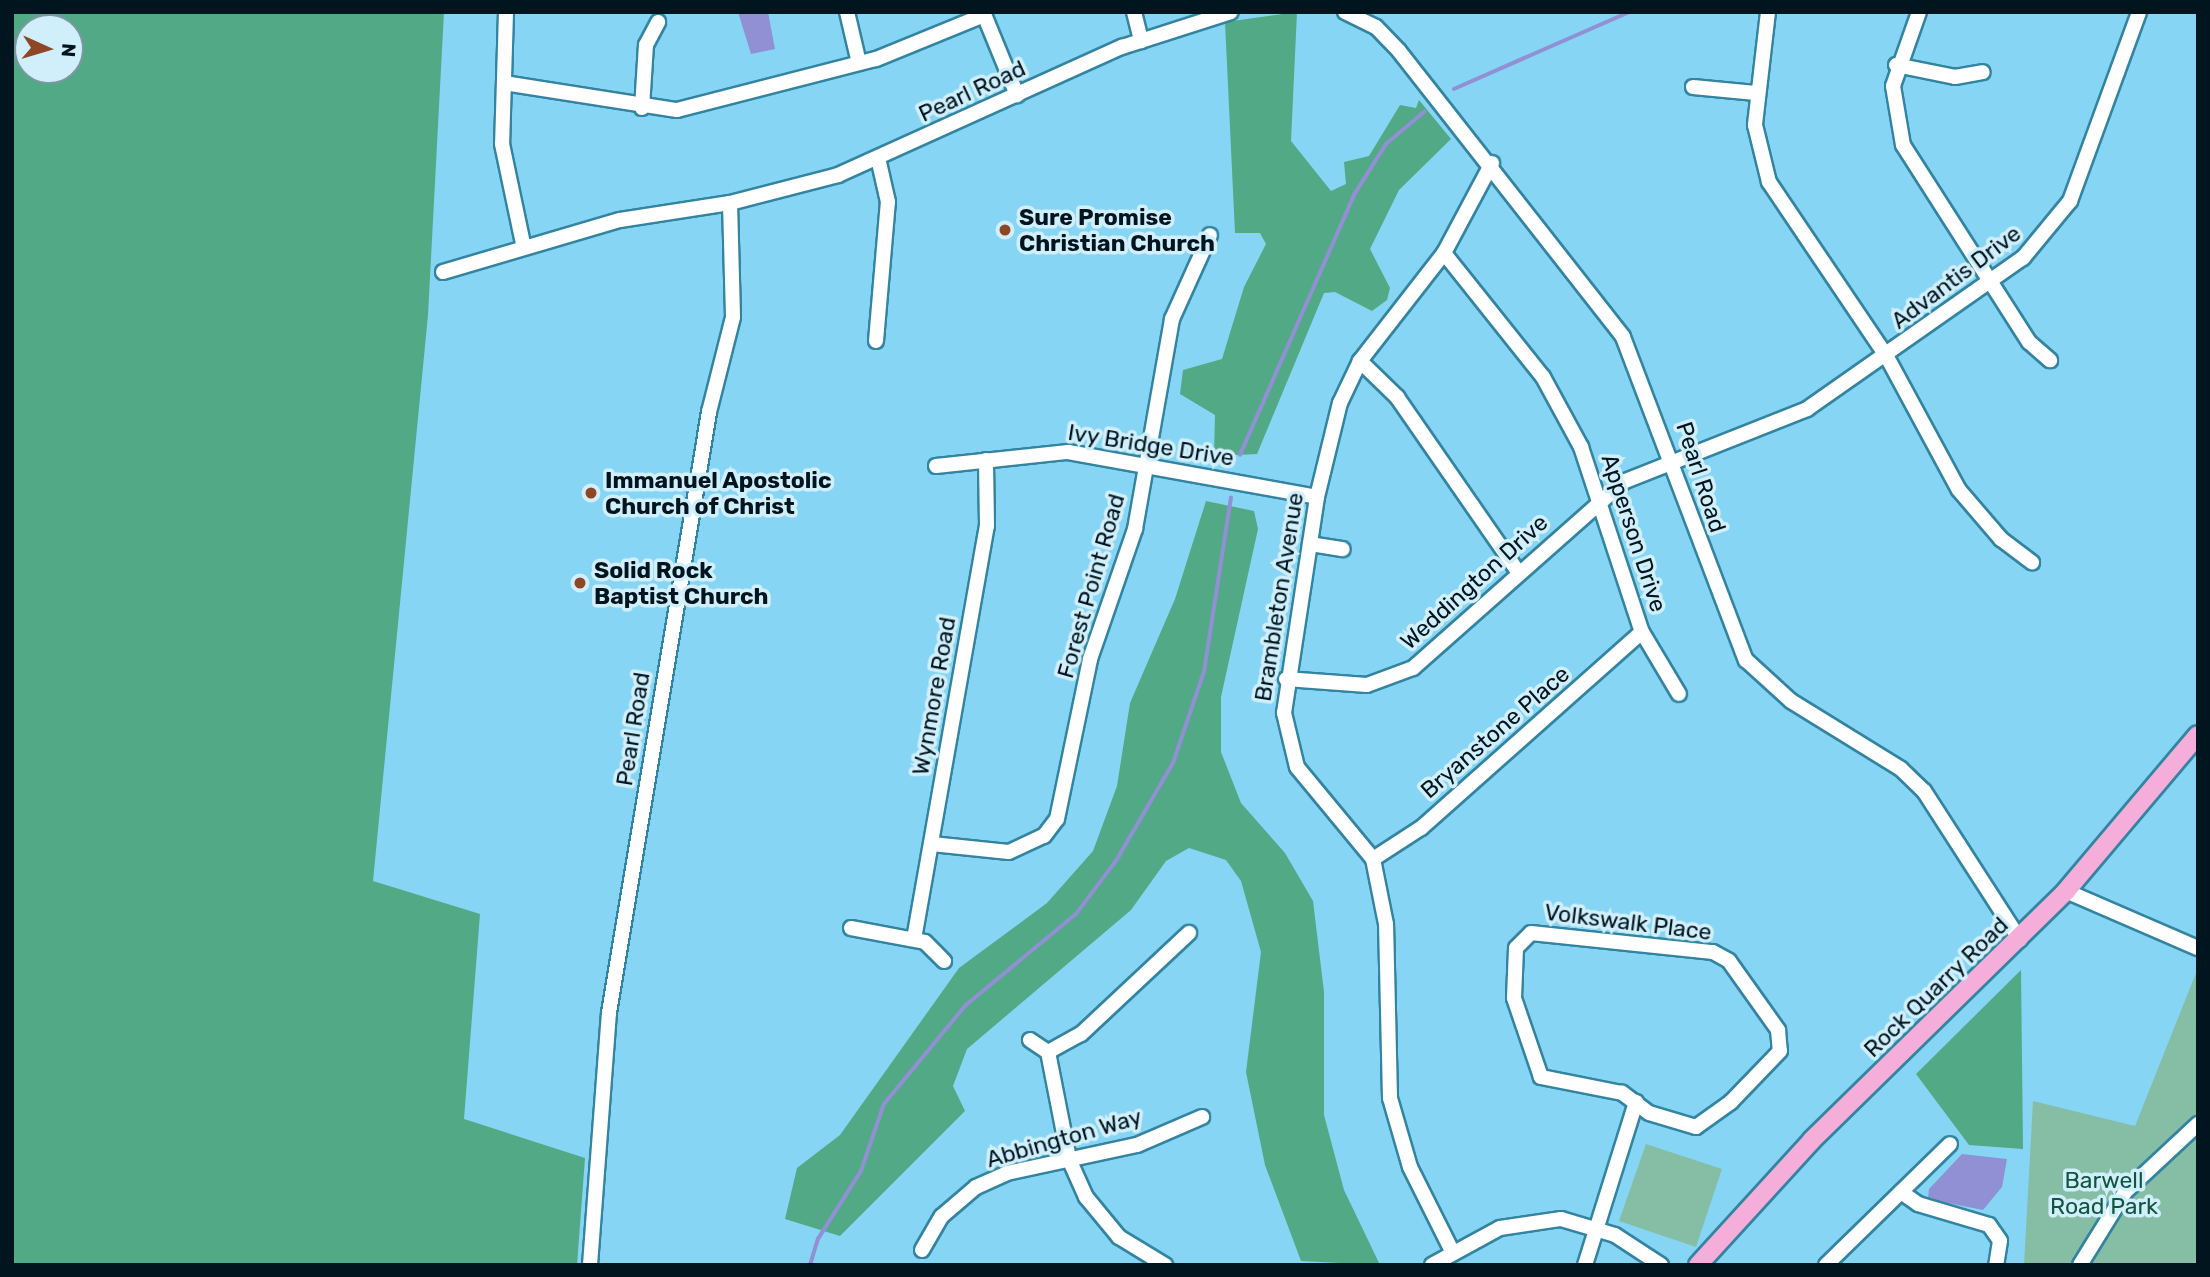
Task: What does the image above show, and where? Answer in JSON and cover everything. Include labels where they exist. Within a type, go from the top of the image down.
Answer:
[{"type":"main road","name":"Rock Quarry Road","points":[[1698,1265],[1812,1140],[2020,940],[2066,891],[2198,735]]},
{"type":"street","points":[[506,12],[506,178],[524,248]]},
{"type":"street","points":[[847,12],[859,63]]},
{"type":"street","points":[[1133,12],[1141,41]]},
{"type":"street","name":"Pearl Road","points":[[443,272],[620,220],[730,203],[878,158],[1141,41],[1231,12]]},
{"type":"street","name":"Pearl Road","points":[[1345,12],[1376,27],[1399,51],[1492,163],[1623,337],[1673,458],[1699,544],[1746,660],[1791,701],[1902,769],[1924,791],[2020,940]]},
{"type":"street","points":[[1768,12],[1756,93],[1755,125],[1769,182],[1887,356],[1959,490],[2001,539],[2032,562]]},
{"type":"street","points":[[1919,12],[1896,65],[1894,104],[1903,145],[1993,279],[2029,342],[2050,360]]},
{"type":"street","name":"Advantis Drive","points":[[1673,458],[1807,410],[1887,356],[2043,240],[2070,201],[2139,12]]},
{"type":"street","points":[[504,83],[552,86],[642,108],[677,110],[859,63],[983,14],[1017,95]]},
{"type":"street","points":[[642,108],[646,45],[658,22]]},
{"type":"street","points":[[1896,65],[1955,78],[1983,72]]},
{"type":"street","points":[[1693,87],[1756,93]]},
{"type":"street","points":[[876,341],[888,202],[878,158]]},
{"type":"street","name":"Brambleton Avenue","points":[[1453,1253],[1410,1167],[1390,1098],[1386,924],[1373,859],[1297,766],[1285,723],[1286,679],[1330,430],[1360,361],[1444,253],[1492,163]]},
{"type":"street","name":"Pearl Road","points":[[590,1265],[609,1013],[709,412],[733,317],[730,203]]},
{"type":"street","name":"Forest Point Road","points":[[932,844],[1009,852],[1044,836],[1058,820],[1090,659],[1135,529],[1172,319],[1210,235]]},
{"type":"street","name":"Apperson Drive","points":[[1444,253],[1543,377],[1602,499],[1642,632],[1679,694]]},
{"type":"street","points":[[1360,361],[1396,397],[1518,572]]},
{"type":"street","name":"Ivy Bridge Drive","points":[[936,466],[1068,452],[1147,464],[1317,497]]},
{"type":"street","name":"Weddington Drive","points":[[1286,679],[1367,685],[1413,668],[1602,499],[1673,458]]},
{"type":"street","name":"Wynmore Road","points":[[914,939],[987,526],[986,460]]},
{"type":"street","points":[[1310,544],[1343,549]]},
{"type":"street","name":"Bryanstone Place","points":[[1373,859],[1421,828],[1642,632]]},
{"type":"street","points":[[2066,891],[2198,948]]},
{"type":"street","points":[[851,928],[914,939],[944,961]]},
{"type":"street","points":[[1048,1052],[1081,1034],[1189,933]]},
{"type":"street","name":"Volkswalk Place","points":[[1531,933],[1713,952],[1729,961],[1778,1030],[1780,1051],[1731,1102],[1696,1126],[1650,1113],[1636,1102],[1605,1088],[1541,1077],[1514,998],[1516,948],[1531,933]]},
{"type":"street","points":[[1030,1040],[1048,1052],[1069,1159],[1102,1221],[1165,1265]]},
{"type":"street","points":[[1585,1265],[1599,1230],[1636,1102]]},
{"type":"street","name":"Abbington Way","points":[[922,1250],[942,1216],[976,1187],[1069,1159],[1137,1145],[1202,1116]]},
{"type":"street","points":[[2080,1265],[2125,1192],[2198,1124]]},
{"type":"street","points":[[1826,1265],[1950,1143]]},
{"type":"street","points":[[1901,1192],[1918,1204],[1989,1225],[2000,1241],[1996,1265]]},
{"type":"street","points":[[1432,1265],[1529,1220],[1560,1219],[1599,1230],[1661,1265]]},
{"type":"green space","points":[[12,12],[444,12],[428,315],[373,881],[480,914],[464,1119],[585,1158],[577,1265],[12,1265]]},
{"type":"green space","points":[[1297,12],[1291,141],[1331,191],[1346,184],[1344,162],[1369,156],[1400,105],[1416,108],[1419,100],[1451,139],[1399,190],[1370,249],[1390,288],[1387,300],[1372,311],[1335,292],[1324,293],[1257,454],[1214,456],[1215,415],[1180,394],[1183,370],[1222,359],[1244,287],[1266,244],[1260,233],[1235,233],[1225,22]]},
{"type":"green space","points":[[1206,501],[1254,511],[1258,529],[1221,697],[1221,752],[1241,803],[1285,853],[1313,901],[1324,992],[1324,1115],[1344,1190],[1380,1265],[1301,1261],[1265,1165],[1246,1072],[1261,952],[1241,881],[1226,860],[1189,848],[1166,861],[1131,910],[967,1049],[953,1086],[965,1111],[840,1236],[785,1219],[797,1168],[840,1135],[959,968],[1047,903],[1093,851],[1117,786],[1130,703],[1175,599]]},
{"type":"green space","name":"Barwell Road Park","points":[[2198,968],[2198,1265],[2024,1265],[2033,1101],[2135,1126]]},
{"type":"green space","points":[[2021,970],[2023,1149],[1969,1145],[1916,1074]]},
{"type":"green space","points":[[1646,1144],[1722,1169],[1696,1247],[1619,1221]]},
{"type":"water","points":[[738,12],[768,12],[775,49],[751,54]]},
{"type":"water","points":[[1962,1154],[2007,1159],[2002,1187],[1983,1210],[1928,1199],[1929,1189]]},
{"type":"waterway","points":[[1454,89],[1629,12]]},
{"type":"waterway","points":[[1240,455],[1354,195],[1386,144],[1424,112]]},
{"type":"waterway","points":[[810,1265],[818,1239],[861,1171],[884,1104],[966,1005],[1076,914],[1116,861],[1173,763],[1204,672],[1231,498]]},
{"type":"place","name":"Sure Promise Christian Church","points":[[1005,230]]},
{"type":"place","name":"Immanuel Apostolic Church of Christ","points":[[591,493]]},
{"type":"place","name":"Solid Rock Baptist Church","points":[[580,583]]}]
